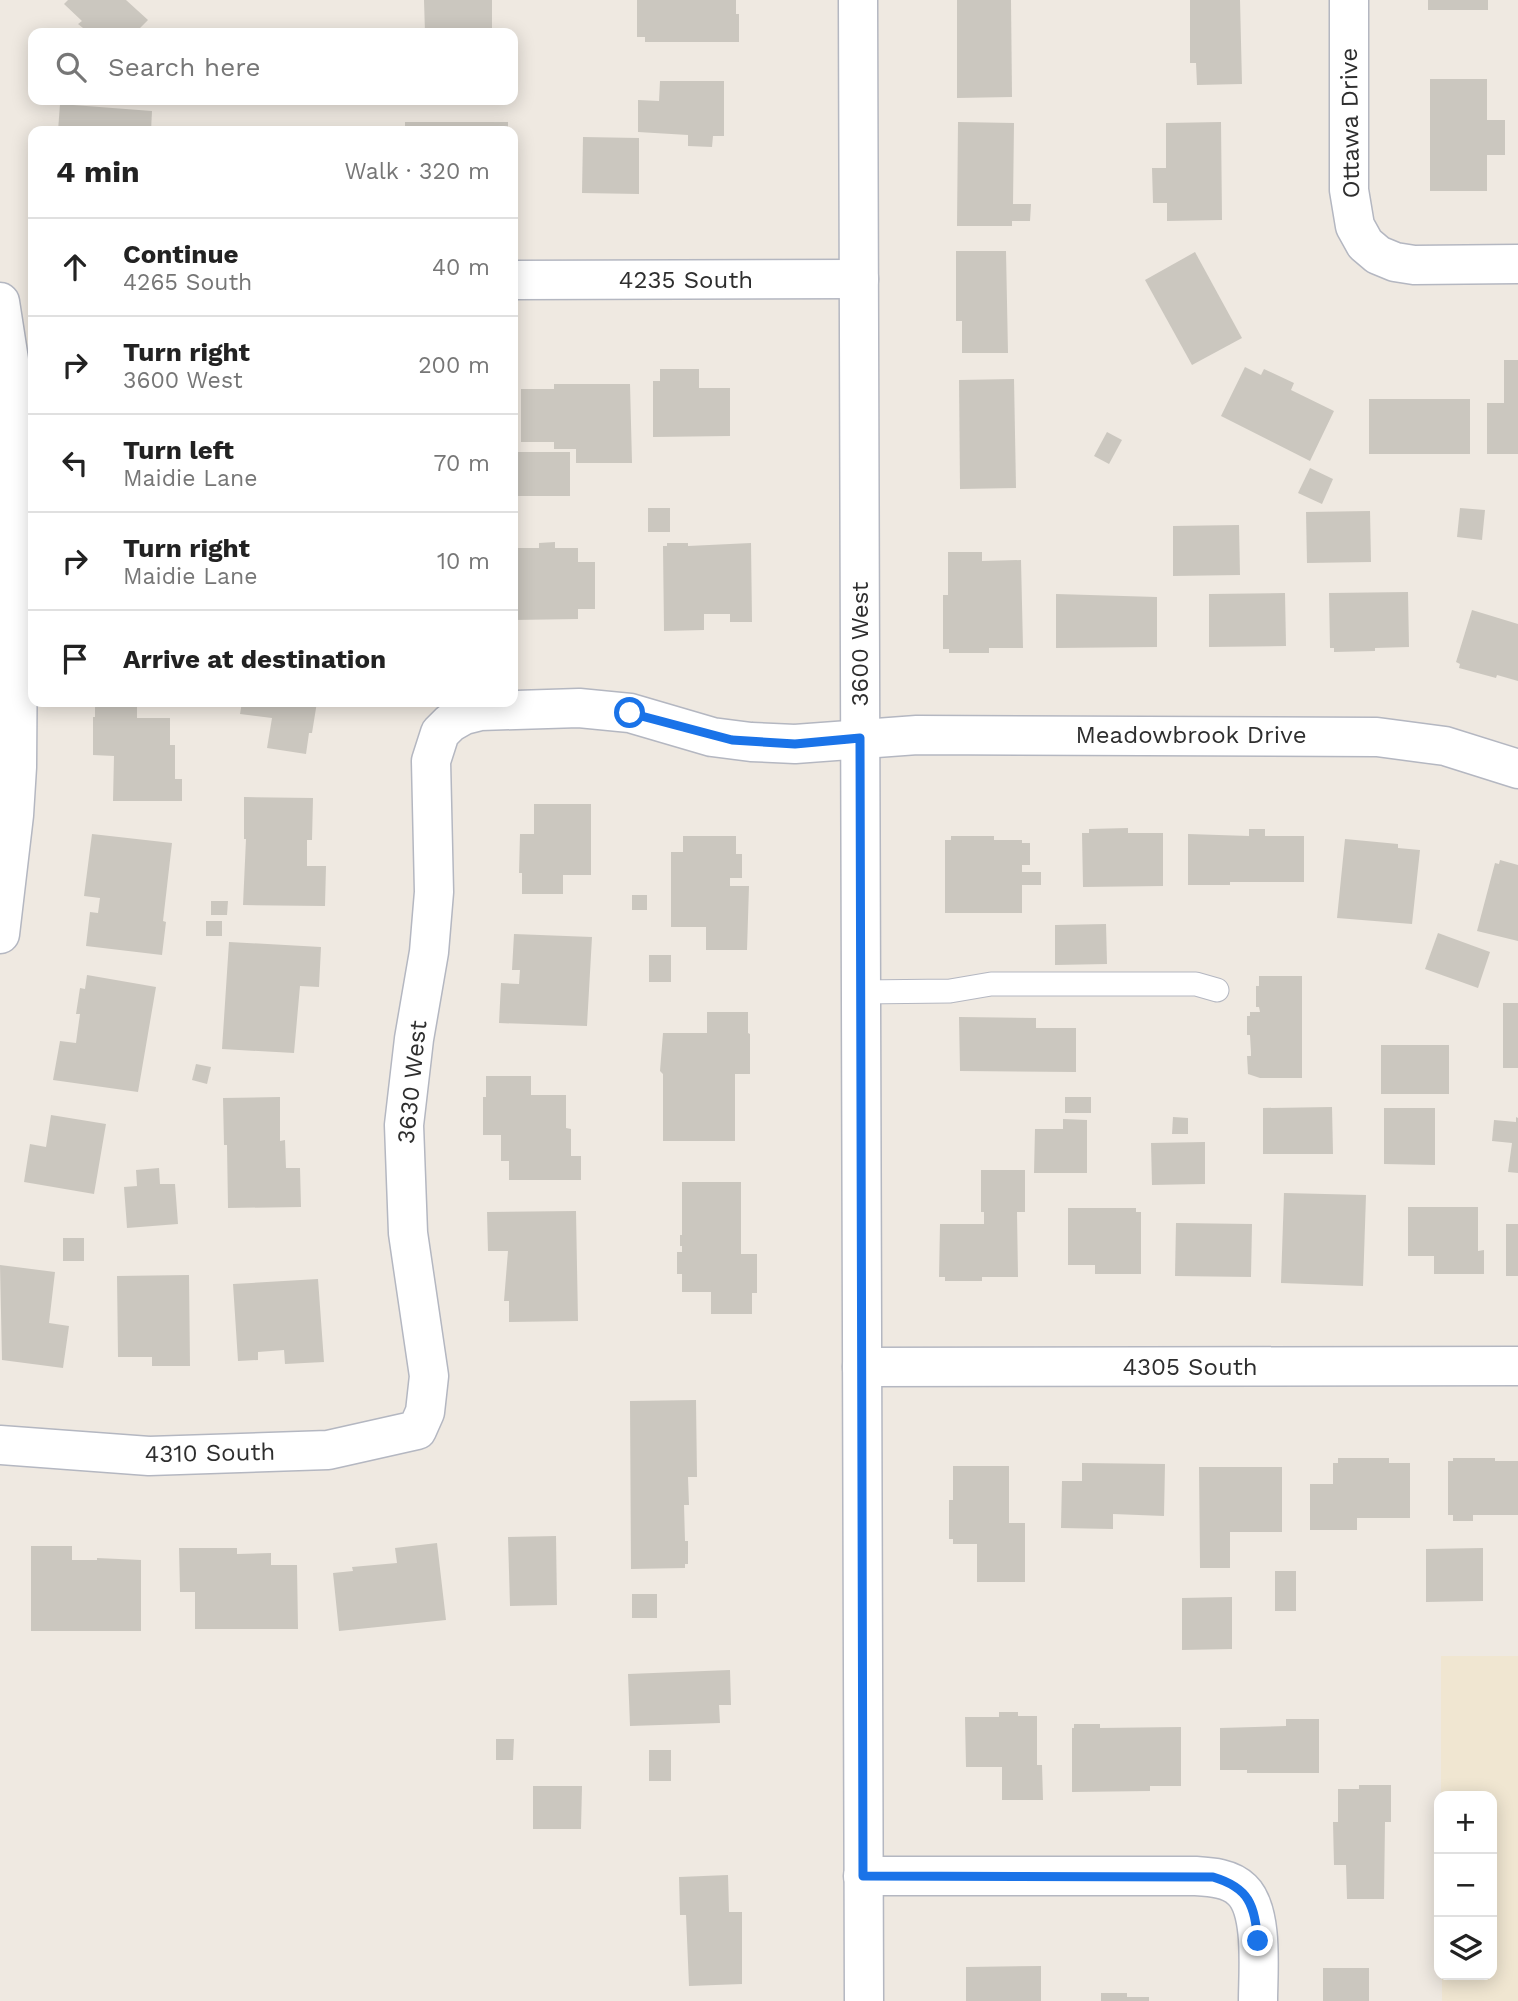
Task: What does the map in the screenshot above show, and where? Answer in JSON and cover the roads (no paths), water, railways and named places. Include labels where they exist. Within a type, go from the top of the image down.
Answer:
[{"type":"street","name":"3600 West","points":[[858,0],[864,2001]]},
{"type":"street","name":"Ottawa Drive","points":[[1349,0],[1349,190],[1355,226],[1366,244],[1378,255],[1404,263],[1518,264]]},
{"type":"street","name":"4235 South","points":[[518,280],[859,279]]},
{"type":"street","points":[[0,933],[14,815],[19,721],[19,505],[13,406],[12,306]]},
{"type":"street","name":"Meadowbrook Drive","points":[[440,733],[464,715],[480,711],[579,708],[630,713],[732,740],[795,744],[917,735],[1377,737],[1445,746],[1518,769]]},
{"type":"street","name":"3630 West","points":[[417,1430],[429,1394],[429,1376],[408,1233],[404,1125],[432,922],[434,865],[431,761],[440,733]]},
{"type":"street","name":"4305 South","points":[[862,1367],[1518,1366]]},
{"type":"street","name":"4310 South","points":[[0,1445],[149,1456],[328,1450],[417,1430]]},
{"type":"street","points":[[863,1876],[1213,1877],[1242,1890],[1251,1904],[1258,1941],[1258,2001]]},
{"type":"lane","points":[[861,992],[950,991],[991,984],[1196,984],[1217,990]]}]
